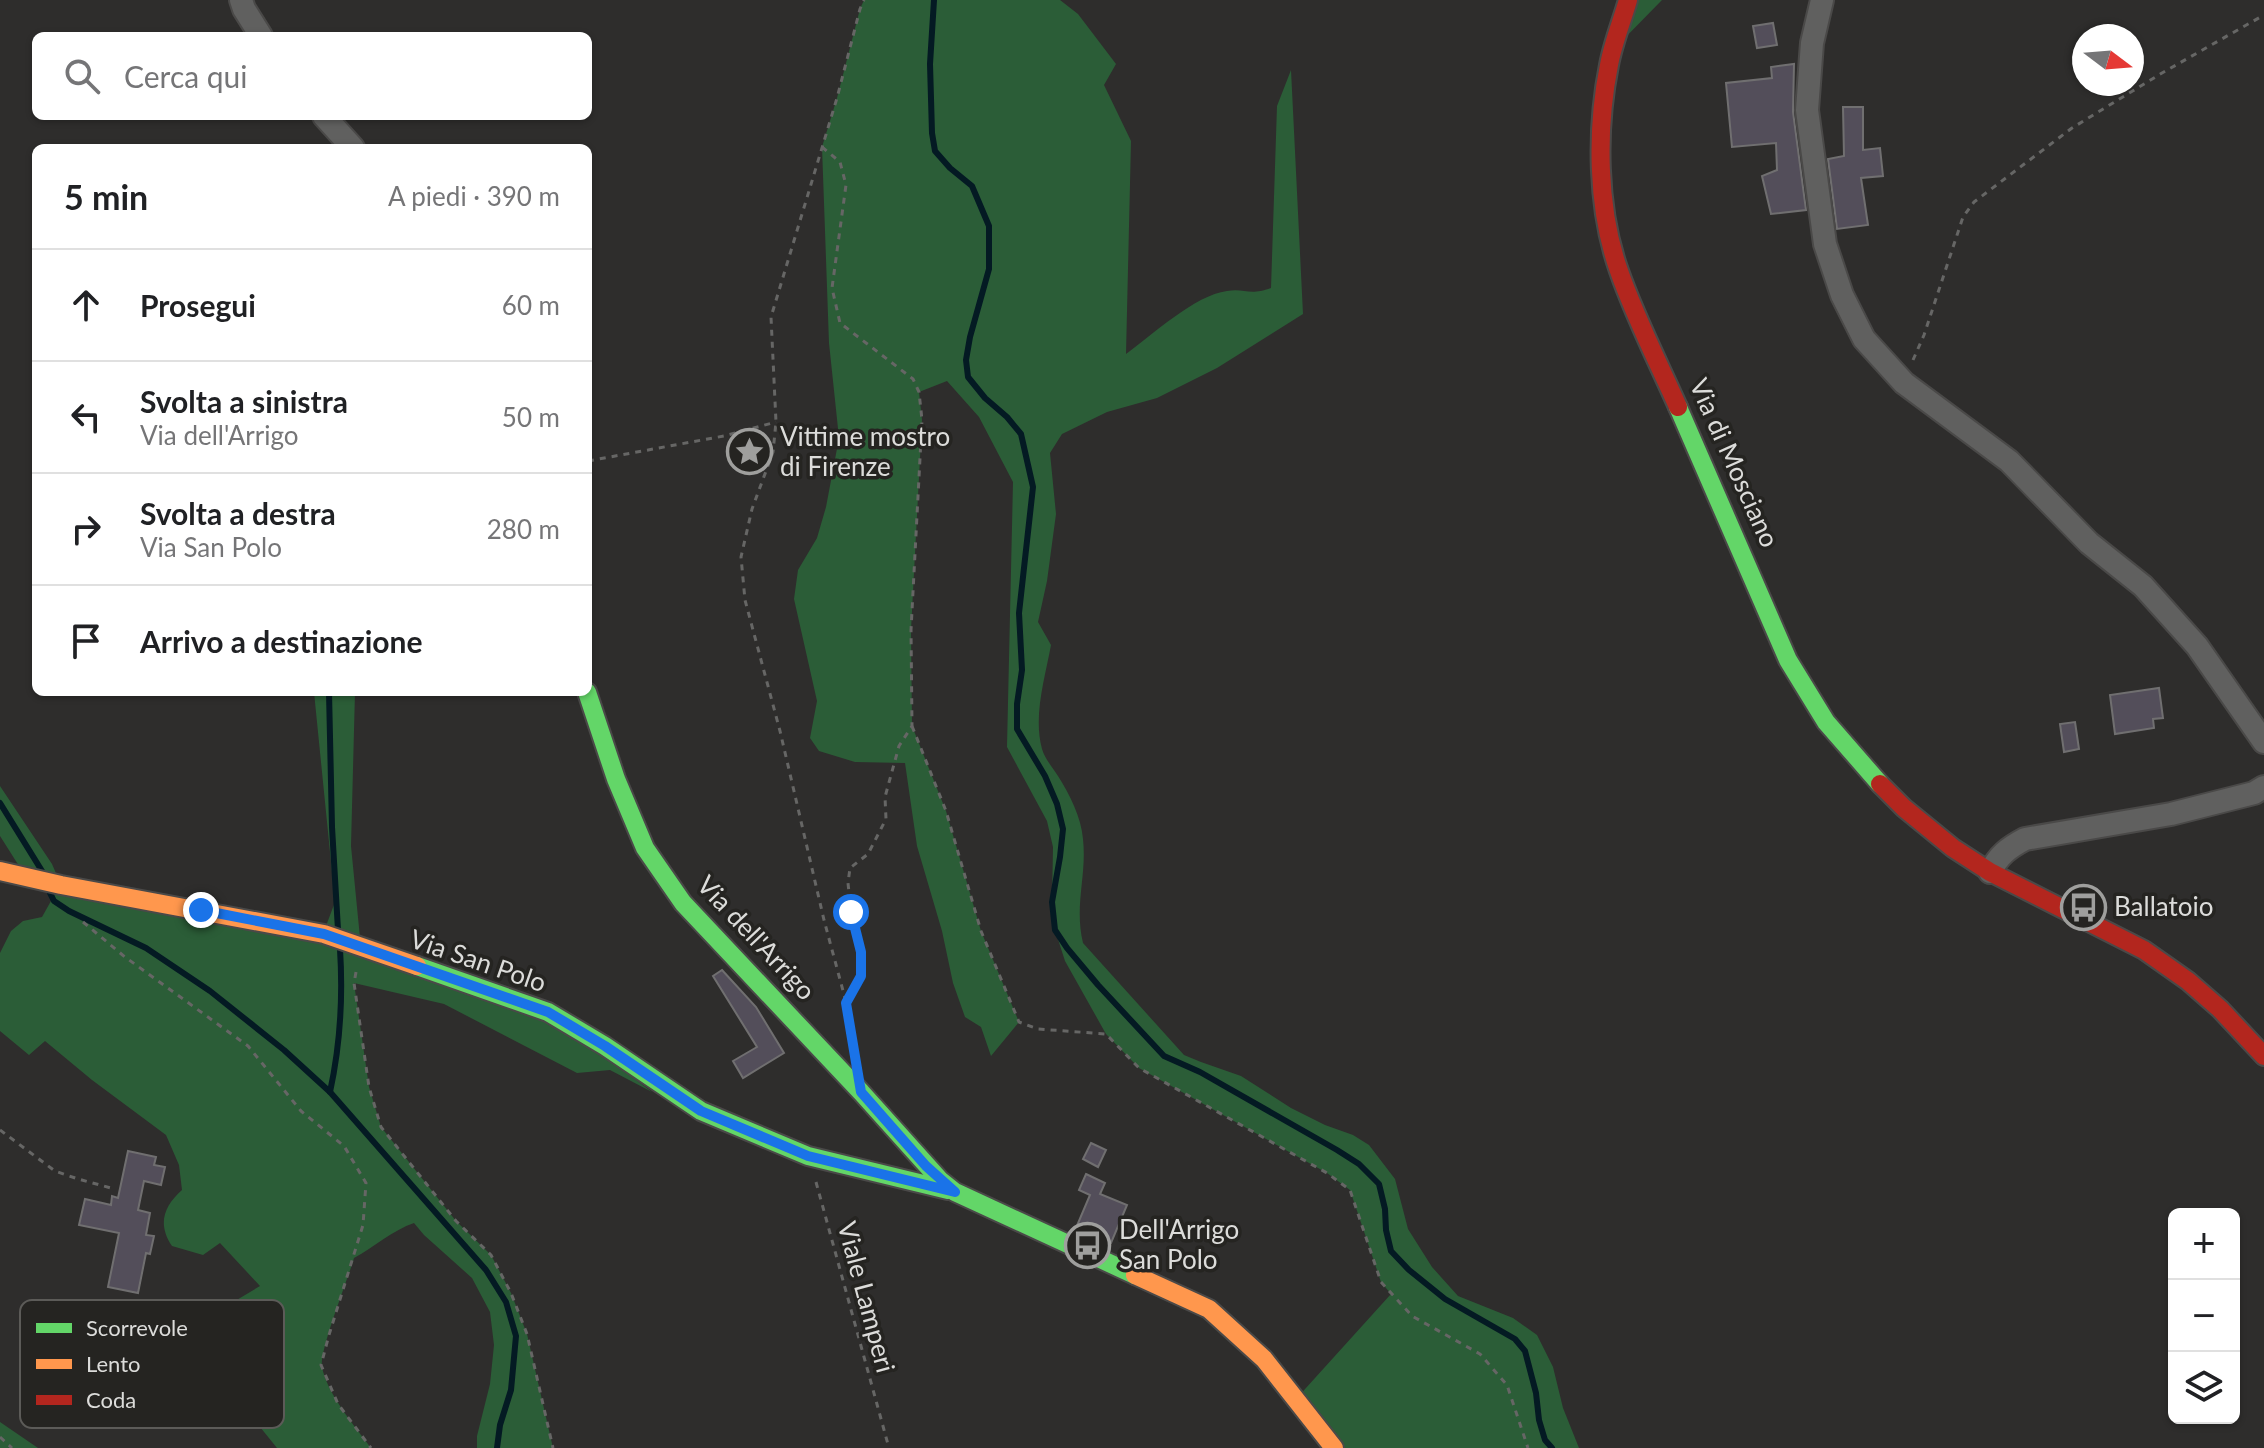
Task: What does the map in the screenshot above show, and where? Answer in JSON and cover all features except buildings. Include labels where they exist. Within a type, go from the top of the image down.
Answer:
[{"type":"street","points":[[241,0],[258,32]]},
{"type":"street","name":"Via di Mosciano","points":[[1628,0],[1609,64],[1603,112],[1601,178],[1607,229],[1619,272],[1788,660],[1826,722],[1865,769],[1904,808],[1953,848],[1990,872],[2144,950],[2188,981],[2220,1009],[2264,1056]]},
{"type":"street","points":[[1822,0],[1812,43],[1807,110],[1825,244],[1842,295],[1864,339],[1904,383],[2009,461],[2089,543],[2143,586],[2197,646],[2264,742]]},
{"type":"street","points":[[328,120],[349,144]]},
{"type":"street","name":"Via dell'Arrigo","points":[[588,696],[616,779],[645,848],[675,892],[926,1166],[955,1192],[1209,1309],[1264,1359],[1334,1448]]},
{"type":"street","points":[[1990,872],[1996,859],[2007,848],[2025,839],[2171,814],[2254,793],[2264,787]]},
{"type":"street","name":"Via San Polo","points":[[0,871],[309,931],[361,948],[548,1012],[605,1046],[701,1111],[808,1156],[955,1192]]},
{"type":"path","points":[[861,1092],[846,1003],[745,600],[741,557],[752,509],[773,452],[776,422],[771,317],[864,0]]},
{"type":"path","points":[[1904,383],[1924,335],[1963,217],[1974,202],[2072,128],[2264,15]]},
{"type":"path","points":[[822,147],[840,162],[846,185],[832,288],[840,323],[913,379],[919,392],[922,420],[911,630],[912,726],[946,811],[981,931],[1019,1022],[1038,1029],[1106,1034],[1139,1068],[1327,1173],[1350,1190],[1381,1282],[1412,1316],[1480,1354],[1507,1385],[1528,1448]]},
{"type":"path","points":[[592,460],[724,436],[776,422]]},
{"type":"path","points":[[846,1003],[861,976],[861,952],[851,912],[848,883],[850,868],[868,854],[886,819],[885,797],[899,746],[912,726]]},
{"type":"path","points":[[83,922],[125,957],[248,1046],[301,1111],[344,1146],[366,1183],[363,1225],[321,1365],[338,1404],[371,1448]]},
{"type":"path","points":[[361,948],[354,983],[369,1087],[381,1127],[456,1221],[491,1255],[511,1293],[527,1334],[553,1448]]},
{"type":"path","points":[[0,1130],[55,1171],[111,1188]]},
{"type":"path","name":"Viale Lamperi","points":[[808,1156],[889,1448]]},
{"type":"path","points":[[0,1437],[12,1448]]},
{"type":"green space","points":[[864,0],[1060,0],[1078,14],[1116,64],[1104,85],[1131,141],[1126,354],[1201,300],[1227,291],[1271,288],[1277,106],[1291,70],[1303,314],[1217,368],[1157,398],[1107,412],[1062,434],[1050,453],[1056,514],[1038,622],[1051,645],[1039,710],[1042,749],[1071,798],[1082,831],[1084,853],[1080,916],[1083,943],[1184,1055],[1241,1076],[1291,1108],[1369,1145],[1395,1179],[1408,1229],[1432,1267],[1458,1296],[1513,1318],[1537,1335],[1553,1367],[1563,1408],[1579,1448],[1334,1448],[1296,1399],[1391,1294],[1381,1282],[1350,1190],[1327,1173],[1139,1068],[1106,1034],[1065,961],[1055,930],[1053,847],[1047,821],[1007,747],[1013,482],[979,417],[947,381],[919,392],[922,420],[911,630],[912,726],[946,811],[981,931],[1019,1022],[991,1056],[981,1027],[965,1017],[953,983],[942,931],[917,846],[905,763],[855,762],[819,751],[810,738],[817,701],[794,599],[798,570],[817,538],[826,507],[839,438],[829,343],[822,147]]},
{"type":"green space","points":[[1628,0],[1662,0],[1614,49]]},
{"type":"green space","points":[[314,696],[355,696],[351,846],[361,948],[548,1012],[652,1092],[610,1070],[577,1073],[444,1004],[354,983],[369,1087],[381,1127],[456,1221],[491,1255],[511,1293],[527,1334],[553,1448],[477,1448],[490,1384],[494,1345],[490,1312],[472,1278],[414,1223],[354,1258],[322,1359],[330,1388],[371,1448],[277,1448],[261,1428],[284,1428],[284,1300],[237,1300],[260,1286],[220,1243],[203,1255],[172,1246],[165,1230],[165,1216],[171,1202],[182,1190],[179,1165],[166,1135],[45,1041],[29,1055],[0,1031],[0,953],[11,931],[23,921],[42,917],[60,885],[26,877],[0,836],[0,786],[52,864],[61,885],[323,934],[335,902]]},
{"type":"green space","points":[[0,1422],[38,1448],[0,1448]]},
{"type":"waterway","points":[[934,0],[930,64],[935,151],[972,186],[989,226],[989,269],[970,337],[966,360],[968,377],[1021,434],[1033,487],[1019,613],[1022,670],[1017,729],[1045,776],[1063,829],[1052,902],[1055,930],[1098,985],[1164,1056],[1200,1072],[1337,1150],[1359,1164],[1379,1184],[1391,1251],[1445,1299],[1515,1339],[1525,1351],[1536,1393],[1539,1420],[1545,1440],[1552,1448]]},
{"type":"waterway","points":[[329,696],[338,930]]},
{"type":"waterway","points":[[0,803],[42,871]]},
{"type":"waterway","points":[[50,893],[54,901],[69,911],[146,948],[210,991],[284,1050],[330,1092],[486,1270],[506,1302],[516,1336],[511,1390],[500,1425],[497,1448]]},
{"type":"waterway","points":[[330,1092],[340,1021],[340,949]]},
{"type":"traffic: fast","points":[[1678,407],[1788,660],[1826,722],[1880,784]]},
{"type":"traffic: fast","points":[[588,696],[616,779],[645,848],[683,903],[940,1180],[955,1192],[1135,1275]]},
{"type":"traffic: fast","points":[[417,966],[548,1012],[605,1046],[701,1111],[808,1156],[948,1190]]},
{"type":"traffic: slow","points":[[0,871],[324,934],[417,966]]},
{"type":"traffic: slow","points":[[1135,1275],[1209,1309],[1264,1359],[1334,1448]]},
{"type":"traffic: jam","points":[[1628,0],[1609,65],[1602,116],[1601,169],[1606,222],[1619,271],[1678,407]]},
{"type":"traffic: jam","points":[[1880,784],[1953,848],[1990,872],[2144,950],[2188,981],[2220,1009],[2264,1056]]},
{"type":"place","name":"Vittime mostro di Firenze","points":[[749,452]]},
{"type":"place","name":"Ballatoio","points":[[2083,907]]},
{"type":"place","name":"Dell'Arrigo San Polo","points":[[1088,1245]]},
{"type":"route","points":[[201,910],[324,934],[548,1012],[605,1046],[701,1111],[808,1156],[955,1192],[926,1166],[861,1092],[846,1003],[861,976],[861,952],[851,912]]}]
